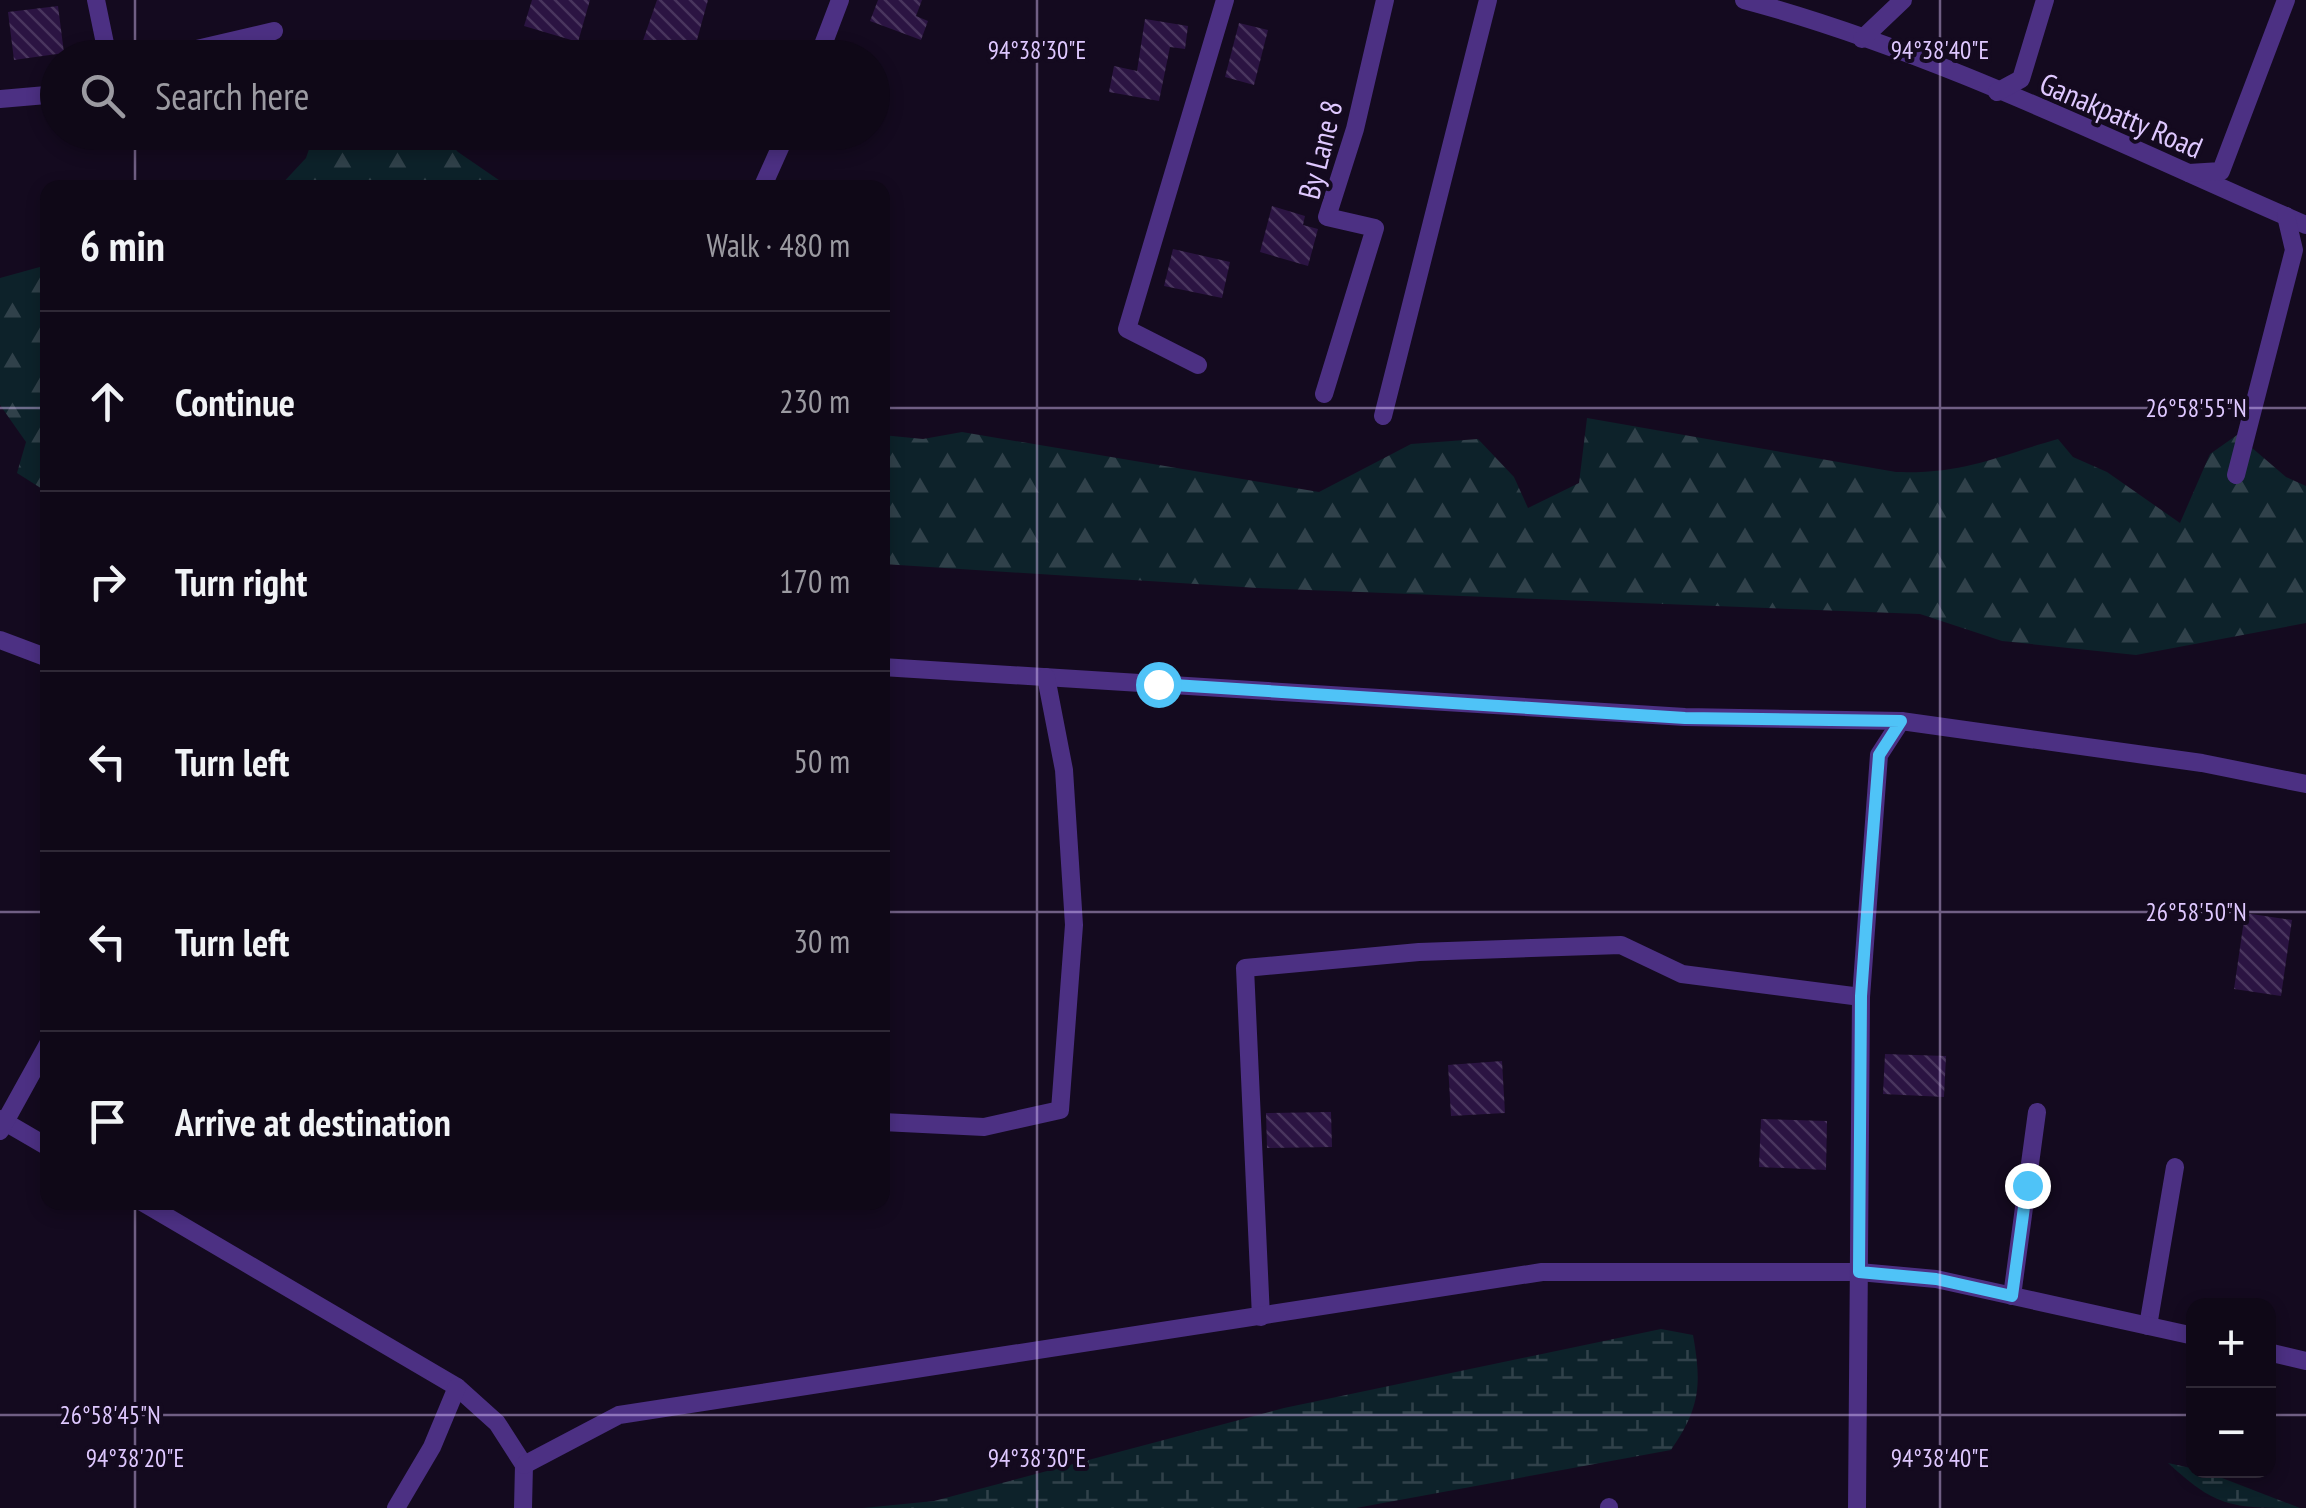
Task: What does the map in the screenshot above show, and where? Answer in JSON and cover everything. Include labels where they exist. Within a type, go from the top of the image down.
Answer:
[{"type":"street","points":[[96,0],[104,40]]},
{"type":"street","points":[[825,40],[840,0]]},
{"type":"street","points":[[1198,365],[1128,330],[1225,0]]},
{"type":"street","name":"By Lane 8","points":[[1324,394],[1375,228],[1327,217],[1355,129],[1385,0]]},
{"type":"street","points":[[1384,416],[1488,0]]},
{"type":"street","name":"Ganakpatty Road","points":[[1744,0],[1862,39],[1997,92],[2306,225]]},
{"type":"street","points":[[1862,39],[1903,0]]},
{"type":"street","points":[[1997,92],[2022,79],[2045,0]]},
{"type":"street","points":[[2183,173],[2221,170],[2286,0]]},
{"type":"street","points":[[235,40],[274,31]]},
{"type":"street","points":[[0,100],[40,96]]},
{"type":"street","points":[[766,180],[779,150]]},
{"type":"street","points":[[2236,475],[2294,250],[2286,216]]},
{"type":"street","points":[[0,640],[40,655]]},
{"type":"street","points":[[890,668],[1685,718],[1901,721],[2202,763],[2306,784]]},
{"type":"street","points":[[890,1122],[984,1127],[1060,1110],[1074,925],[1064,770],[1046,678]]},
{"type":"street","points":[[1857,1508],[1861,996],[1879,755],[1901,721]]},
{"type":"street","points":[[1260,1318],[1245,968],[1419,952],[1621,945],[1682,974],[1861,996]]},
{"type":"street","points":[[40,1057],[1,1123],[40,1143]]},
{"type":"street","points":[[2012,1296],[2037,1112]]},
{"type":"street","points":[[2148,1326],[2175,1167]]},
{"type":"street","points":[[156,1210],[457,1388],[497,1423],[524,1466],[523,1508]]},
{"type":"street","points":[[524,1466],[619,1416],[1542,1272],[1859,1272],[1936,1279],[2186,1334]]},
{"type":"street","points":[[2276,1354],[2306,1360]]},
{"type":"street","points":[[396,1508],[432,1447],[457,1388]]},
{"type":"green space","points":[[309,150],[456,150],[499,180],[286,180]]},
{"type":"green space","points":[[40,267],[40,488],[17,473],[26,442],[0,405],[0,278]]},
{"type":"green space","points":[[1587,418],[1896,472],[1961,467],[2058,439],[2073,457],[2107,472],[2180,523],[2210,454],[2237,435],[2286,477],[2306,486],[2306,623],[2136,655],[2002,641],[1920,614],[1258,588],[890,564],[890,436],[923,439],[962,432],[1319,492],[1411,444],[1478,439],[1514,477],[1528,508],[1579,483]]},
{"type":"green space","points":[[1661,1329],[1693,1335],[1697,1368],[1693,1408],[1671,1450],[1356,1508],[863,1508],[934,1501],[1284,1408]]},
{"type":"green space","points":[[2168,1463],[2186,1467],[2186,1478]]},
{"type":"green space","points":[[2186,1478],[2222,1478],[2300,1508],[2241,1506],[2200,1489]]},
{"type":"building","points":[[532,0],[590,0],[579,40],[524,26]]},
{"type":"building","points":[[657,0],[708,0],[697,40],[643,40]]},
{"type":"building","points":[[878,0],[922,0],[916,16],[928,21],[921,40],[870,21]]},
{"type":"building","points":[[58,6],[62,40],[40,40],[40,56],[14,60],[8,12]]},
{"type":"building","points":[[1145,19],[1188,26],[1185,49],[1170,47],[1159,101],[1109,92],[1114,66],[1137,71]]},
{"type":"building","points":[[1239,23],[1268,30],[1254,85],[1225,77]]},
{"type":"building","points":[[1272,206],[1305,216],[1303,225],[1318,229],[1308,266],[1260,252]]},
{"type":"building","points":[[1173,249],[1230,262],[1222,298],[1164,286]]},
{"type":"building","points":[[2245,913],[2292,920],[2281,996],[2234,989]]},
{"type":"building","points":[[1885,1054],[1946,1056],[1944,1097],[1883,1094]]},
{"type":"building","points":[[1502,1061],[1505,1113],[1451,1116],[1448,1065]]},
{"type":"building","points":[[1331,1112],[1332,1147],[1267,1148],[1266,1113]]},
{"type":"building","points":[[1761,1119],[1827,1121],[1826,1170],[1759,1167]]},
{"type":"route","points":[[1158,684],[1685,718],[1901,721],[1879,755],[1871,858],[1861,996],[1859,1272],[1936,1279],[2012,1296],[2027,1185]]}]
